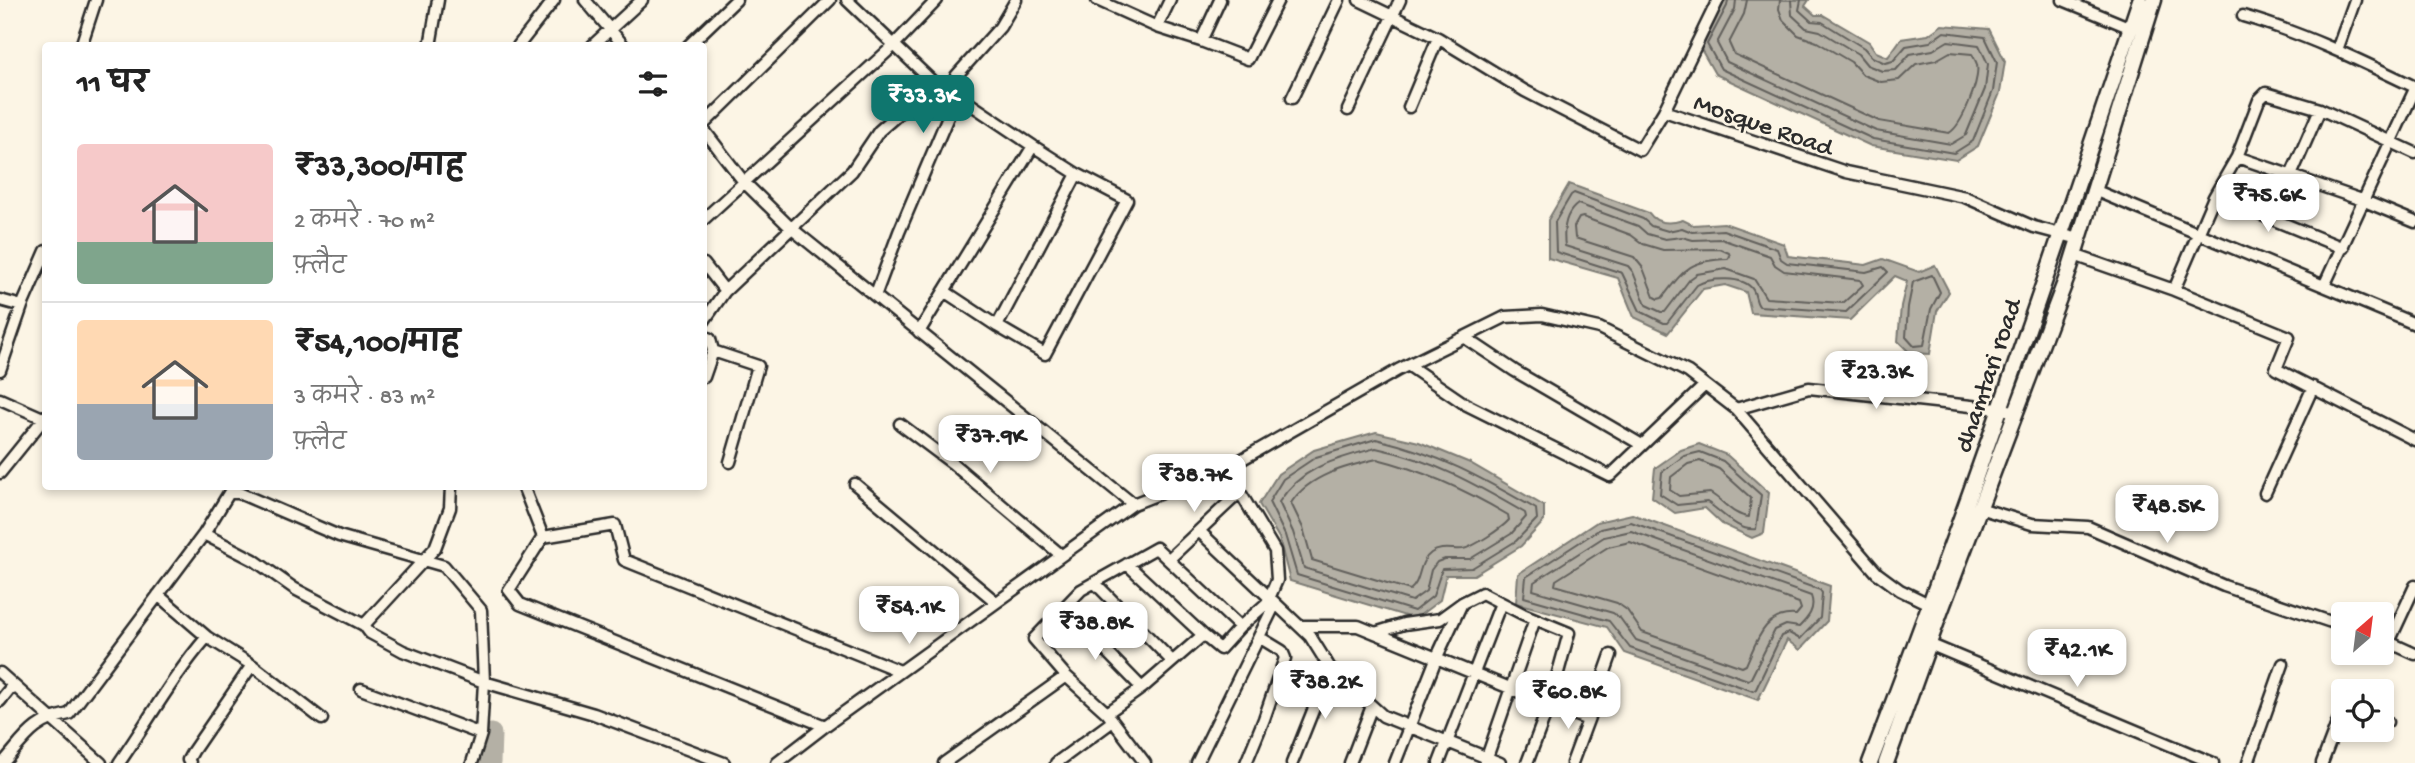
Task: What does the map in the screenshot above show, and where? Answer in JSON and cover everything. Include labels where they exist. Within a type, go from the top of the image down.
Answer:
[{"type":"main road","name":"dhamtari road","points":[[1870,763],[1936,607],[2000,409],[2140,0]]},
{"type":"main road","points":[[1886,763],[1929,644],[1936,607],[1979,508],[2074,255],[2154,0]]},
{"type":"street","points":[[82,42],[96,0]]},
{"type":"street","points":[[431,42],[438,0]]},
{"type":"street","points":[[521,42],[554,0]]},
{"type":"street","points":[[585,0],[620,42]]},
{"type":"street","points":[[596,42],[642,0]]},
{"type":"street","points":[[692,42],[736,0]]},
{"type":"street","points":[[707,121],[830,0]]},
{"type":"street","points":[[847,0],[934,83],[954,92],[1076,174],[1127,200],[1045,354],[944,291]]},
{"type":"street","points":[[707,216],[894,45],[937,0]]},
{"type":"street","points":[[875,296],[952,107],[956,76],[1000,27],[1017,0]]},
{"type":"street","points":[[1097,0],[1118,5],[1157,27],[1248,59],[1278,0]]},
{"type":"street","points":[[1157,27],[1170,0]]},
{"type":"street","points":[[1201,41],[1220,0]]},
{"type":"street","points":[[1292,98],[1339,0]]},
{"type":"street","name":"Mosque Road","points":[[1359,0],[1438,38],[1525,92],[1640,150],[1664,111],[1846,172],[1965,197],[2034,227],[2079,239]]},
{"type":"street","points":[[1348,110],[1400,0]]},
{"type":"street","points":[[1664,111],[1718,0]]},
{"type":"street","points":[[2063,0],[2131,28]]},
{"type":"street","points":[[2337,50],[2355,0]]},
{"type":"street","points":[[2243,16],[2271,23],[2337,50],[2415,88],[2324,286]]},
{"type":"street","points":[[1409,107],[1438,38]]},
{"type":"street","points":[[707,317],[725,291],[852,171],[879,131],[934,83]]},
{"type":"street","points":[[2175,290],[2214,197],[2237,157],[2259,100],[2266,93],[2320,109],[2415,153]]},
{"type":"street","points":[[2272,219],[2320,109]]},
{"type":"street","points":[[707,134],[744,182],[791,228],[1133,504]]},
{"type":"street","points":[[919,332],[1033,146]]},
{"type":"street","points":[[2237,157],[2362,200],[2415,222]]},
{"type":"street","points":[[997,326],[1076,174]]},
{"type":"street","points":[[2094,190],[2415,324]]},
{"type":"street","points":[[2214,197],[2343,248]]},
{"type":"street","points":[[2074,255],[2175,290],[2288,337],[2276,369],[2415,440]]},
{"type":"street","points":[[0,370],[22,306],[42,260]]},
{"type":"street","points":[[707,268],[725,291]]},
{"type":"street","points":[[0,300],[22,306]]},
{"type":"street","points":[[777,763],[1133,504],[1225,467],[1408,365],[1506,317],[1542,316],[1599,328],[1688,372],[1736,409],[1877,573],[1900,590],[1936,607]]},
{"type":"street","points":[[1464,337],[1515,371],[1642,445]]},
{"type":"street","points":[[707,338],[710,339],[713,351],[707,368]]},
{"type":"street","points":[[713,351],[758,366],[730,462]]},
{"type":"street","points":[[1408,365],[1465,404],[1610,476],[1704,384]]},
{"type":"street","points":[[2265,493],[2314,387]]},
{"type":"street","points":[[1736,409],[1809,388],[2016,411]]},
{"type":"street","points":[[0,399],[42,416]]},
{"type":"street","points":[[0,473],[42,420]]},
{"type":"street","points":[[900,424],[952,463],[1061,555]]},
{"type":"street","points":[[1197,763],[1259,637],[1272,601],[1276,580],[1275,551],[1225,467]]},
{"type":"street","points":[[855,484],[996,602]]},
{"type":"street","points":[[364,625],[435,548],[450,508],[451,490]]},
{"type":"street","points":[[525,490],[543,537]]},
{"type":"street","points":[[1169,559],[1240,492]]},
{"type":"street","points":[[3,763],[36,725],[52,717],[69,714],[204,534],[229,493],[239,493],[339,536],[444,566],[481,610],[484,682],[481,734],[472,763]]},
{"type":"street","points":[[1979,508],[2032,524],[2088,527],[2224,586],[2331,622]]},
{"type":"street","points":[[825,726],[520,604],[509,590],[543,537],[615,525],[624,560],[900,671]]},
{"type":"street","points":[[1199,531],[1310,635],[1330,668],[1383,716],[1486,760],[1500,763]]},
{"type":"street","points":[[204,534],[254,560],[295,589],[364,625],[370,633],[403,651],[484,682],[594,714],[724,763]]},
{"type":"street","points":[[1144,763],[1110,717],[1066,676],[1034,639],[1081,590],[1156,548],[1240,627]]},
{"type":"street","points":[[1127,564],[1220,649],[1240,627],[1272,601]]},
{"type":"street","points":[[1095,583],[1172,661]]},
{"type":"street","points":[[2394,624],[2415,586]]},
{"type":"street","points":[[1375,633],[1404,624],[1440,619],[1482,593],[1569,633],[1549,705],[1527,763]]},
{"type":"street","points":[[158,595],[207,636],[252,665],[322,719]]},
{"type":"street","points":[[1395,763],[1436,659],[1462,603]]},
{"type":"street","points":[[1439,763],[1501,603]]},
{"type":"street","points":[[1064,608],[1142,688]]},
{"type":"street","points":[[1486,760],[1535,619]]},
{"type":"street","points":[[1301,626],[1358,626],[1588,720]]},
{"type":"street","points":[[1056,763],[1203,635]]},
{"type":"street","points":[[119,763],[176,681],[186,661],[207,636]]},
{"type":"street","points":[[1246,763],[1265,719],[1285,659],[1282,651],[1259,637]]},
{"type":"street","points":[[1929,644],[2212,763]]},
{"type":"street","points":[[2394,644],[2415,654]]},
{"type":"street","points":[[1572,763],[1611,655]]},
{"type":"street","points":[[2248,763],[2283,664]]},
{"type":"street","points":[[190,763],[188,760],[193,751],[252,665]]},
{"type":"street","points":[[1292,763],[1330,668]]},
{"type":"street","points":[[0,673],[102,763]]},
{"type":"street","points":[[944,763],[1066,676]]},
{"type":"street","points":[[0,701],[12,686]]},
{"type":"street","points":[[361,689],[481,734]]},
{"type":"street","points":[[1350,763],[1372,706]]},
{"type":"street","points":[[2322,763],[2331,739]]},
{"type":"water","points":[[1722,0],[1809,0],[1805,6],[1815,15],[1823,15],[1869,42],[1876,52],[1888,57],[1901,39],[1928,35],[1942,25],[1989,29],[2005,61],[2000,93],[1978,146],[1956,160],[1871,146],[1715,74],[1698,44]]},
{"type":"water","points":[[1569,184],[1649,213],[1660,222],[1683,220],[1693,225],[1724,223],[1784,244],[1788,256],[1866,265],[1883,259],[1919,272],[1935,265],[1949,292],[1937,311],[1930,354],[1910,353],[1898,341],[1901,306],[1907,281],[1895,276],[1850,320],[1751,313],[1746,292],[1725,285],[1703,289],[1668,333],[1634,317],[1618,278],[1548,258],[1548,220]]},
{"type":"water","points":[[1376,432],[1419,442],[1470,463],[1544,506],[1544,521],[1521,546],[1474,575],[1446,575],[1440,600],[1415,619],[1290,581],[1279,538],[1259,504],[1278,474],[1314,450]]},
{"type":"water","points":[[1699,444],[1727,455],[1769,493],[1764,533],[1752,538],[1722,524],[1705,508],[1675,513],[1652,497],[1655,468],[1681,450]]},
{"type":"water","points":[[1632,514],[1830,586],[1827,621],[1800,650],[1787,640],[1758,700],[1625,653],[1607,627],[1516,603],[1518,574],[1597,522]]},
{"type":"waterway","points":[[490,763],[491,734]]}]
